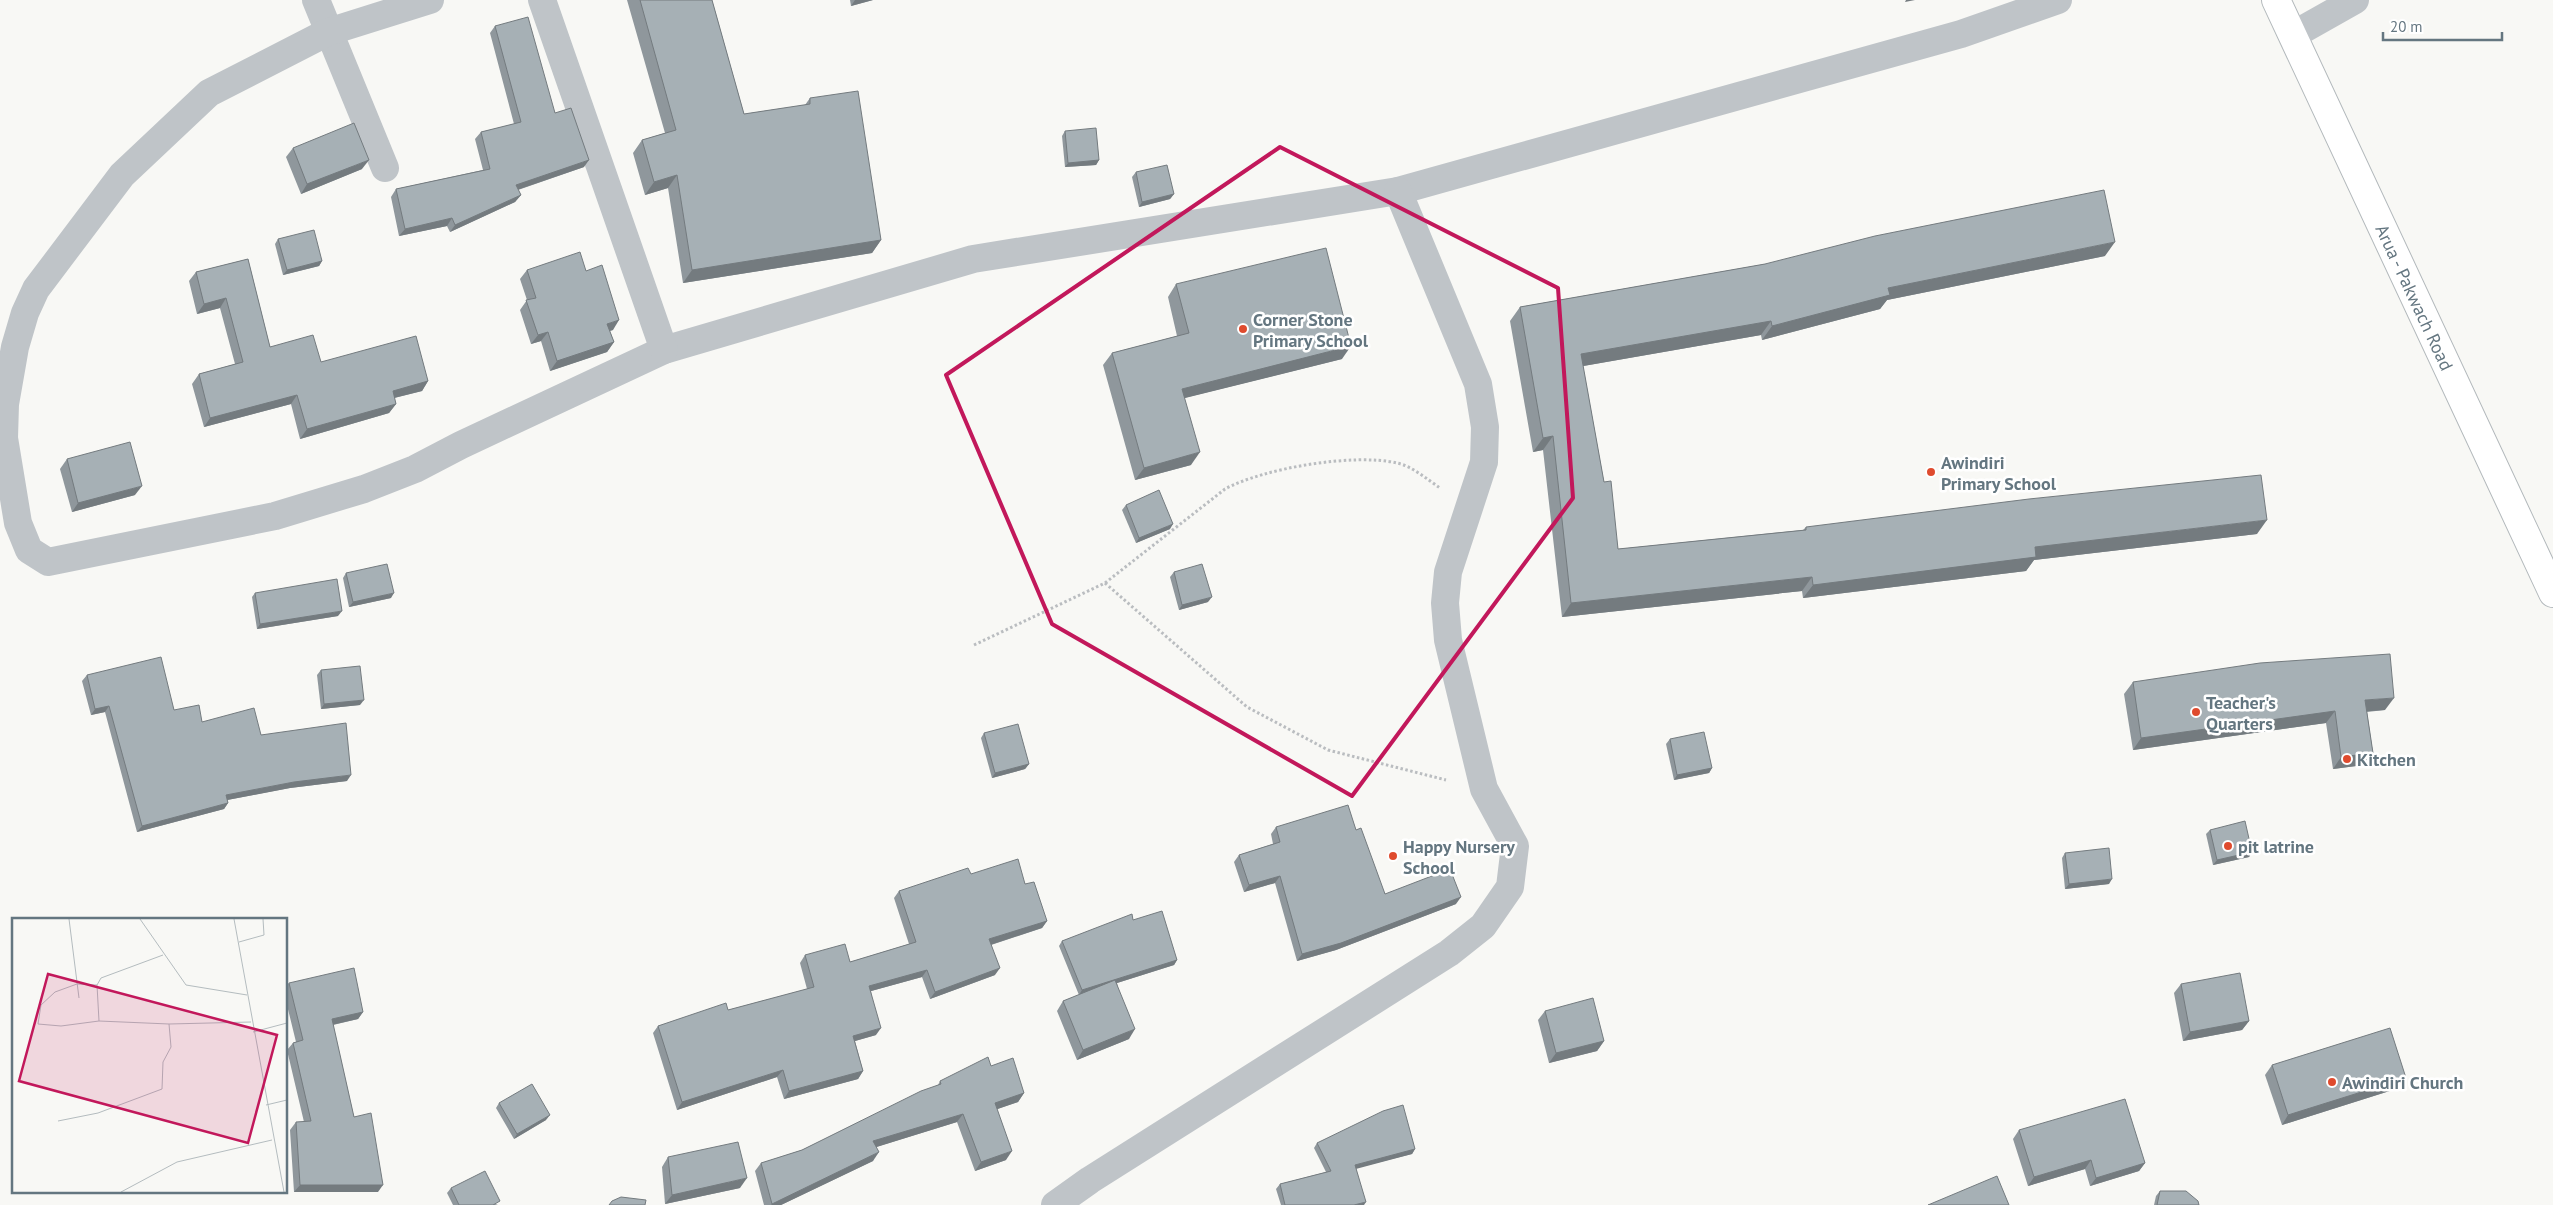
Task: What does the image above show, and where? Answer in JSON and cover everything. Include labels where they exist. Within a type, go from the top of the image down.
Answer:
[{"type":"main road","name":"Arua - Pakwach Road","points":[[2276,0],[2553,593]]},
{"type":"street","points":[[316,0],[385,168]]},
{"type":"street","points":[[430,0],[328,32],[210,93],[122,175],[36,289],[25,313],[15,347],[5,404],[4,438],[18,523],[29,550],[48,562],[275,516],[364,489],[415,469],[664,350],[973,259],[1398,191],[1960,34],[2058,0]]},
{"type":"street","points":[[542,0],[664,350]]},
{"type":"street","points":[[2293,36],[2355,0]]},
{"type":"street","points":[[1055,1205],[1090,1180],[1449,953],[1483,926],[1510,887],[1515,846],[1484,789],[1448,640],[1445,603],[1448,572],[1484,462],[1485,427],[1478,384],[1398,191]]},
{"type":"path","points":[[974,645],[1105,583],[1225,490],[1244,479],[1279,470],[1366,459],[1400,463],[1470,506]]},
{"type":"path","points":[[1105,583],[1247,707],[1328,750],[1395,769],[1484,789]]},
{"type":"highlighted area","points":[[1280,147],[1558,288],[1573,498],[1352,796],[1052,624],[946,375]]},
{"type":"building","points":[[640,0],[712,0],[744,114],[810,104],[810,98],[858,91],[881,240],[692,270],[677,175],[654,182],[642,140],[676,130]]},
{"type":"building","points":[[528,17],[555,113],[571,108],[589,160],[516,185],[521,195],[455,225],[452,218],[405,229],[396,189],[490,169],[481,132],[521,122],[495,26]]},
{"type":"building","points":[[354,123],[369,160],[307,184],[293,148]]},
{"type":"building","points":[[1096,128],[1099,160],[1068,163],[1065,131]]},
{"type":"building","points":[[1167,165],[1174,194],[1142,202],[1136,172]]},
{"type":"building","points":[[2104,190],[2115,242],[1888,288],[1890,295],[1772,326],[1771,321],[1581,354],[1604,482],[1611,481],[1618,549],[1806,530],[1806,527],[2029,499],[2261,475],[2267,520],[2035,547],[2036,557],[1813,585],[1812,577],[1571,603],[1553,436],[1543,438],[1520,307],[1765,264],[1875,236]]},
{"type":"building","points":[[314,230],[322,261],[287,270],[278,239]]},
{"type":"building","points":[[1326,248],[1351,346],[1182,389],[1200,452],[1144,468],[1112,353],[1189,333],[1176,284]]},
{"type":"building","points":[[580,252],[586,271],[602,265],[619,320],[607,324],[614,342],[557,361],[548,332],[538,335],[526,300],[536,298],[527,270]]},
{"type":"building","points":[[248,259],[270,347],[313,335],[321,362],[416,336],[428,381],[393,391],[396,404],[307,429],[297,395],[210,418],[199,374],[243,362],[226,298],[204,304],[196,272]]},
{"type":"building","points":[[130,442],[142,486],[78,503],[67,459]]},
{"type":"building","points":[[1159,490],[1173,524],[1139,538],[1126,505]]},
{"type":"building","points":[[387,564],[394,593],[353,602],[346,573]]},
{"type":"building","points":[[1202,564],[1212,597],[1182,605],[1174,572]]},
{"type":"building","points":[[337,579],[342,611],[260,624],[255,593]]},
{"type":"building","points":[[2390,654],[2394,698],[2365,700],[2373,753],[2341,757],[2335,711],[2141,738],[2133,682],[2260,663]]},
{"type":"building","points":[[161,657],[174,710],[199,705],[202,722],[254,708],[261,735],[346,723],[351,775],[294,782],[226,795],[228,803],[142,826],[109,706],[95,709],[87,675]]},
{"type":"building","points":[[360,666],[364,700],[324,704],[321,670]]},
{"type":"building","points":[[1018,724],[1029,764],[995,773],[984,733]]},
{"type":"building","points":[[1704,732],[1712,768],[1677,775],[1670,739]]},
{"type":"building","points":[[1348,805],[1356,830],[1361,828],[1385,894],[1450,869],[1461,897],[1341,943],[1302,954],[1280,876],[1249,885],[1239,855],[1280,842],[1276,827]]},
{"type":"building","name":"pit latrine","points":[[2245,821],[2252,852],[2217,860],[2210,830]]},
{"type":"building","points":[[2109,848],[2112,879],[2069,884],[2065,853]]},
{"type":"building","points":[[1018,859],[1025,884],[1034,882],[1047,921],[989,939],[1000,968],[935,992],[927,970],[869,986],[881,1028],[853,1036],[863,1071],[789,1091],[783,1070],[682,1102],[658,1026],[726,1003],[728,1010],[814,987],[805,955],[845,944],[850,962],[916,942],[899,891],[968,868],[971,874]]},
{"type":"building","points":[[1162,911],[1177,960],[1082,990],[1062,941],[1132,914],[1133,920]]},
{"type":"building","points":[[354,968],[363,1012],[332,1019],[354,1117],[371,1113],[383,1185],[300,1185],[296,1122],[311,1121],[293,1043],[303,1040],[289,983]]},
{"type":"building","points":[[2240,973],[2249,1021],[2190,1032],[2181,984]]},
{"type":"building","points":[[1115,980],[1135,1029],[1083,1050],[1063,1001]]},
{"type":"building","points":[[1593,998],[1604,1041],[1556,1053],[1545,1011]]},
{"type":"building","name":"Awindiri Church","points":[[2390,1028],[2406,1078],[2288,1115],[2272,1065]]},
{"type":"building","points":[[988,1057],[991,1066],[1013,1058],[1024,1093],[995,1103],[1012,1151],[981,1162],[963,1114],[873,1141],[879,1152],[772,1204],[761,1163],[802,1150],[921,1091],[941,1084],[940,1081]]},
{"type":"building","points":[[532,1084],[550,1115],[517,1134],[499,1103]]},
{"type":"building","points":[[2125,1099],[2145,1163],[2096,1178],[2091,1160],[2034,1177],[2019,1130]]},
{"type":"building","points":[[1403,1105],[1415,1149],[1355,1165],[1366,1202],[1354,1205],[1285,1205],[1280,1184],[1331,1171],[1317,1143],[1383,1111]]},
{"type":"building","points":[[738,1142],[747,1178],[672,1195],[668,1157]]},
{"type":"building","points":[[485,1171],[500,1201],[493,1205],[459,1205],[451,1188]]},
{"type":"building","points":[[1997,1176],[2009,1205],[1928,1205]]},
{"type":"building","points":[[2160,1191],[2186,1191],[2198,1201],[2199,1205],[2157,1205]]},
{"type":"building","points":[[621,1197],[646,1200],[645,1205],[609,1205],[612,1201]]},
{"type":"place","name":"Corner Stone Primary School","points":[[1243,329]]},
{"type":"place","name":"Awindiri Primary School","points":[[1931,472]]},
{"type":"place","name":"Teacher's Quarters","points":[[2196,712]]},
{"type":"place","name":"Kitchen","points":[[2347,759]]},
{"type":"place","name":"pit latrine","points":[[2228,846]]},
{"type":"place","name":"Happy Nursery School","points":[[1393,856]]},
{"type":"place","name":"Awindiri Church","points":[[2332,1082]]}]
